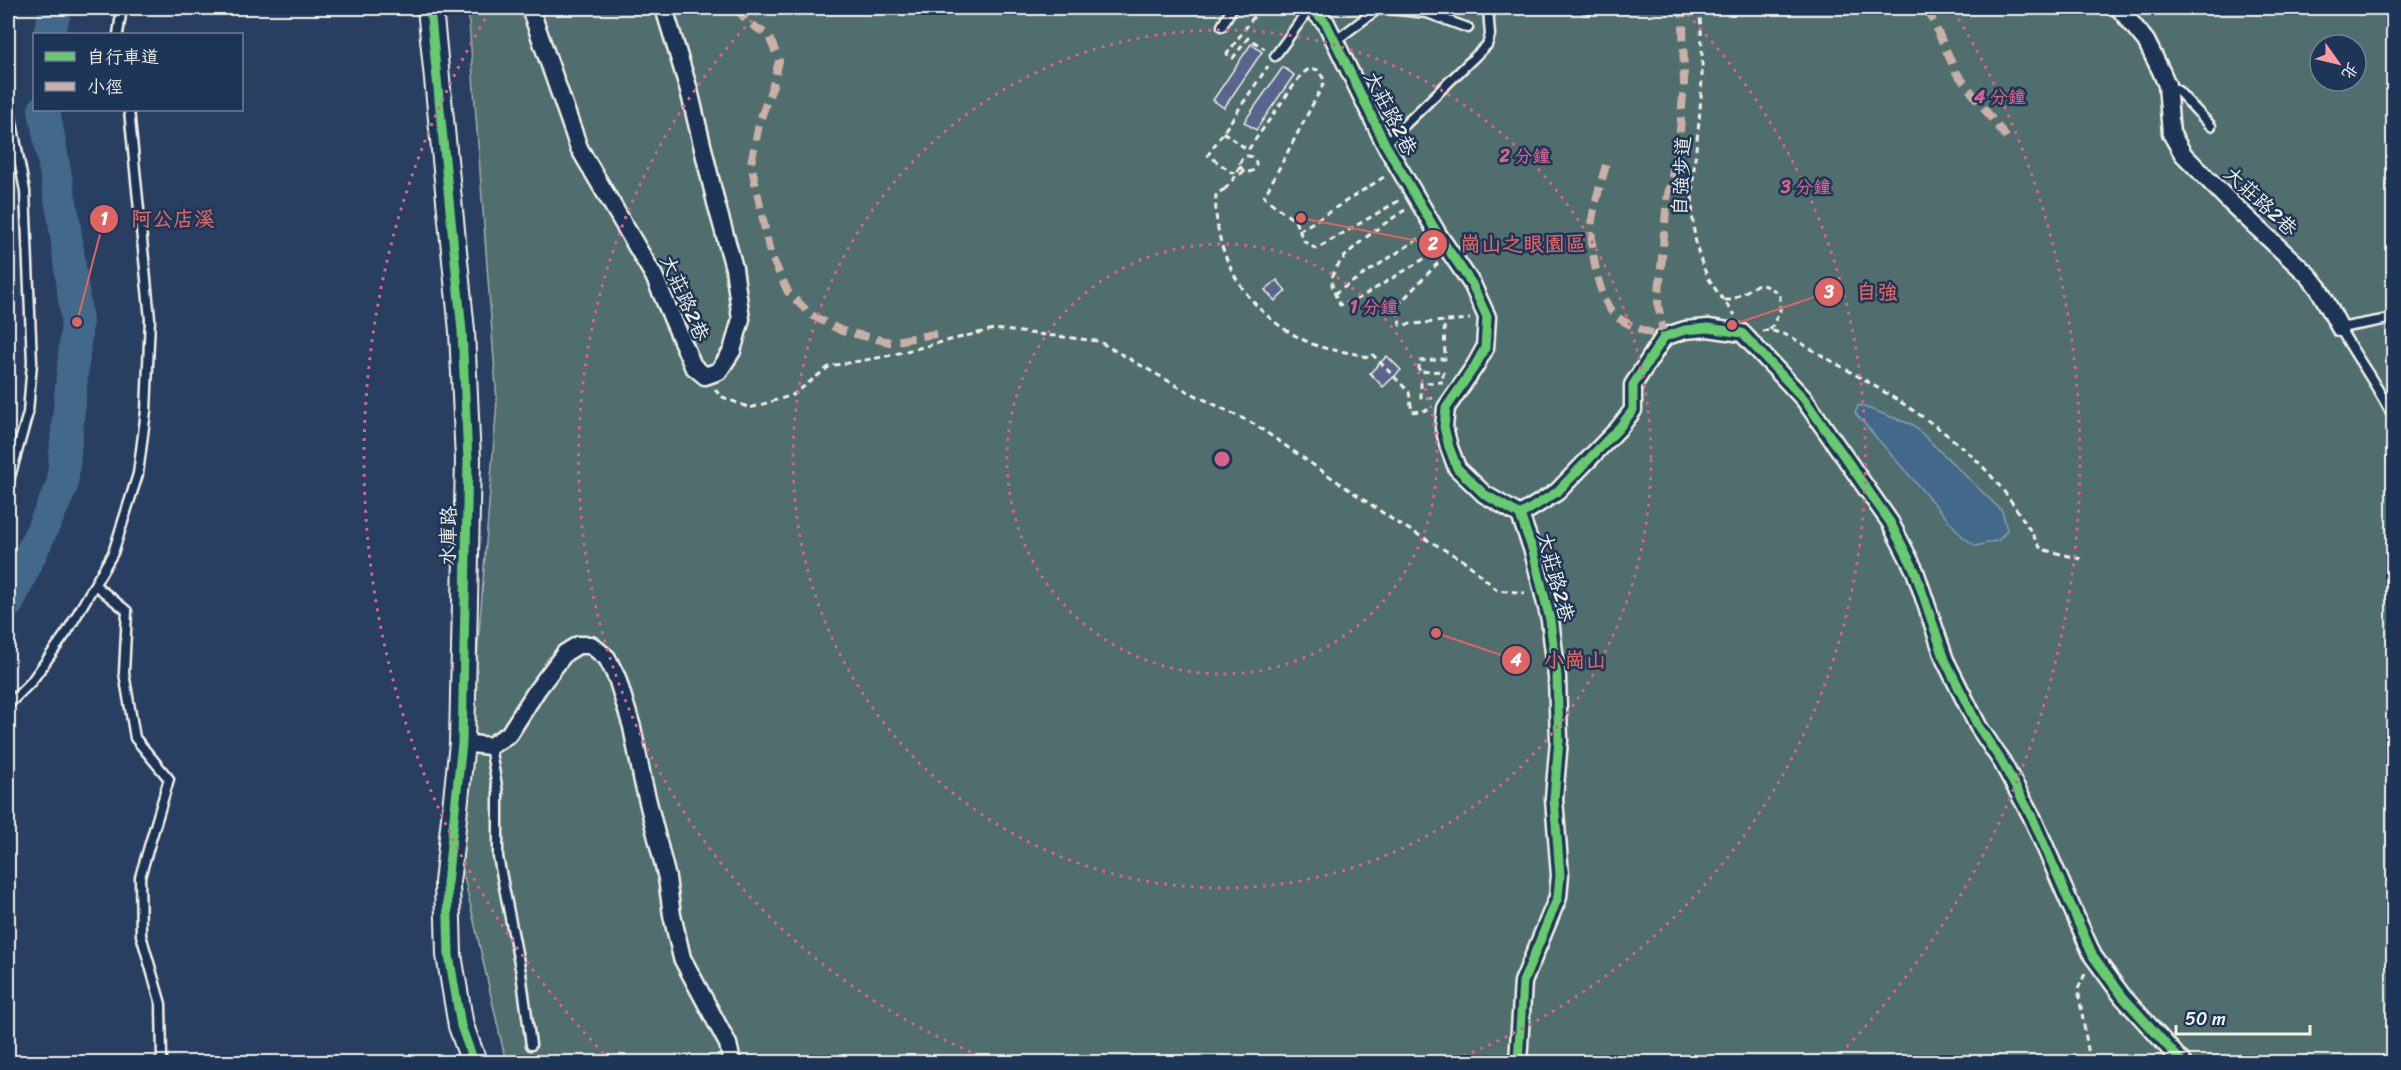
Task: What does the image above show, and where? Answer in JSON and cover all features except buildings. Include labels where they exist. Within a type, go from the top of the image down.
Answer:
[{"type":"street","name":"水庫路","points":[[430,8],[462,331],[468,460],[462,743],[447,884],[449,955],[461,1026],[474,1062]]},
{"type":"street","name":"大莊路2巷","points":[[530,8],[579,148],[654,276],[682,347],[693,366],[705,376],[719,371],[732,351],[741,319],[734,268],[689,90],[664,8]]},
{"type":"street","name":"大莊路2巷","points":[[1311,8],[1326,23],[1398,168],[1439,236],[1472,284],[1487,317],[1485,348],[1446,408],[1444,427],[1457,468],[1484,494],[1520,515],[1533,551],[1550,620],[1557,677],[1559,740],[1554,799],[1560,875],[1558,897],[1523,982],[1518,1062]]},
{"type":"street","name":"大莊路2巷","points":[[2119,8],[2146,41],[2167,85],[2171,133],[2183,154],[2231,204],[2309,276],[2340,328]]},
{"type":"street","points":[[1520,515],[1557,492],[1619,429],[1633,411],[1633,385],[1664,337],[1685,330],[1708,328],[1742,333],[1804,399],[1890,522],[1915,572],[1945,660],[1978,726],[2002,762],[2032,817],[2093,956],[2122,997],[2182,1062]]},
{"type":"street","points":[[462,743],[490,746],[509,734],[565,653],[578,645],[591,645],[607,658],[617,678],[632,727],[667,878],[672,915],[682,958],[728,1044],[732,1062]]},
{"type":"lane","points":[[118,33],[122,8]]},
{"type":"lane","points":[[1222,26],[1232,8]]},
{"type":"lane","points":[[1275,56],[1311,8]]},
{"type":"lane","points":[[1335,41],[1379,8],[1428,10],[1468,28]]},
{"type":"lane","points":[[1385,144],[1486,45],[1490,35],[1488,8]]},
{"type":"lane","points":[[2167,85],[2178,91],[2211,126]]},
{"type":"lane","points":[[8,102],[25,191],[32,362],[28,413],[8,484]]},
{"type":"lane","points":[[8,705],[31,682],[67,632],[95,585],[113,553],[138,474],[146,411],[150,320],[129,111]]},
{"type":"lane","points":[[2340,328],[2394,318]]},
{"type":"lane","name":"大莊路2巷","points":[[2340,328],[2394,419]]},
{"type":"lane","points":[[95,585],[127,611],[124,673],[135,738],[169,778],[140,878],[141,935],[161,1004],[162,1058],[159,1062]]},
{"type":"lane","points":[[490,746],[498,792],[498,857],[521,972],[531,1045]]},
{"type":"path","points":[[1260,8],[1227,54],[1233,58],[1248,38],[1275,56],[1208,155],[1231,172],[1240,174],[1254,169],[1255,160],[1248,156],[1241,159],[1240,164],[1236,176],[1225,189],[1216,194],[1219,232],[1228,264],[1255,305],[1281,327],[1314,345],[1369,358],[1372,355],[1381,362],[1409,392],[1412,412],[1433,410],[1432,398],[1422,398],[1421,383],[1443,382],[1443,371],[1419,372],[1419,361],[1445,359],[1444,321]]},
{"type":"path","points":[[1223,132],[1248,150],[1301,75],[1310,68],[1318,70],[1325,81],[1264,197],[1295,221],[1304,241],[1316,249],[1403,199],[1408,199]]},
{"type":"path","points":[[1240,164],[1245,171]]},
{"type":"path","points":[[1299,231],[1398,168]]},
{"type":"path","points":[[1409,207],[1363,239],[1336,268],[1332,279],[1334,294],[1340,305],[1353,302],[1433,253],[1437,256],[1438,264],[1397,306],[1400,325],[1487,317]]},
{"type":"path","points":[[1334,294],[1418,239],[1425,245],[1439,236]]},
{"type":"path","points":[[1724,300],[1732,300],[1758,284],[1769,286],[1780,294],[1780,311],[1770,330]]},
{"type":"path","points":[[705,376],[720,396],[750,408],[793,395],[830,366],[883,357],[994,329],[1098,341],[1179,387],[1254,424],[1396,522],[1466,562],[1497,590],[1544,595]]},
{"type":"path","points":[[1742,333],[1770,330],[1789,336],[1926,420],[1974,458],[2019,511],[2041,549],[2081,559]]},
{"type":"path","points":[[2090,1062],[2078,989],[2093,956]]},
{"type":"green space","points":[[468,8],[2393,8],[2393,1062],[506,1062],[461,864],[497,401]]},
{"type":"water","points":[[1859,405],[1913,425],[2002,511],[2007,530],[1999,540],[1976,546],[1963,537],[1855,413]]},
{"type":"waterway","points":[[49,33],[56,8]]},
{"type":"waterway","points":[[8,603],[62,486],[77,322],[64,220],[44,111]]},
{"type":"marked path","points":[[736,8],[748,22],[769,36],[779,61],[760,120],[751,163],[770,253],[788,292],[811,315],[842,331],[890,342],[940,333]]},
{"type":"marked path","points":[[1586,16],[1587,8]]},
{"type":"marked path","points":[[1664,337],[1658,304],[1667,199],[1679,142],[1684,84],[1681,8]]},
{"type":"marked path","points":[[1927,8],[1956,72],[2009,141]]},
{"type":"marked path","points":[[1606,165],[1591,230],[1600,286],[1610,310],[1617,317],[1664,337]]},
{"type":"cycle path","points":[[430,8],[462,331],[468,460],[462,743],[447,883],[449,955],[461,1026],[474,1062]]},
{"type":"cycle path","points":[[1311,8],[1326,23],[1385,144],[1439,236],[1472,284],[1487,317],[1485,348],[1446,408],[1444,427],[1457,468],[1484,494],[1520,515],[1533,551],[1550,620],[1557,677],[1559,740],[1554,799],[1560,875],[1558,897],[1523,982],[1518,1062]]},
{"type":"cycle path","points":[[1520,515],[1557,492],[1619,428],[1633,410],[1633,385],[1664,337],[1685,330],[1708,328],[1742,333],[1804,399],[1890,522],[1915,571],[1945,660],[1978,726],[2002,762],[2032,817],[2093,956],[2123,997],[2182,1062]]},
{"type":"place","name":"崗山之眼園區","points":[[1301,218]]},
{"type":"place","name":"阿公店溪","points":[[77,322]]},
{"type":"place","name":"自強","points":[[1732,325]]},
{"type":"place","name":"小崗山","points":[[1436,633]]}]
